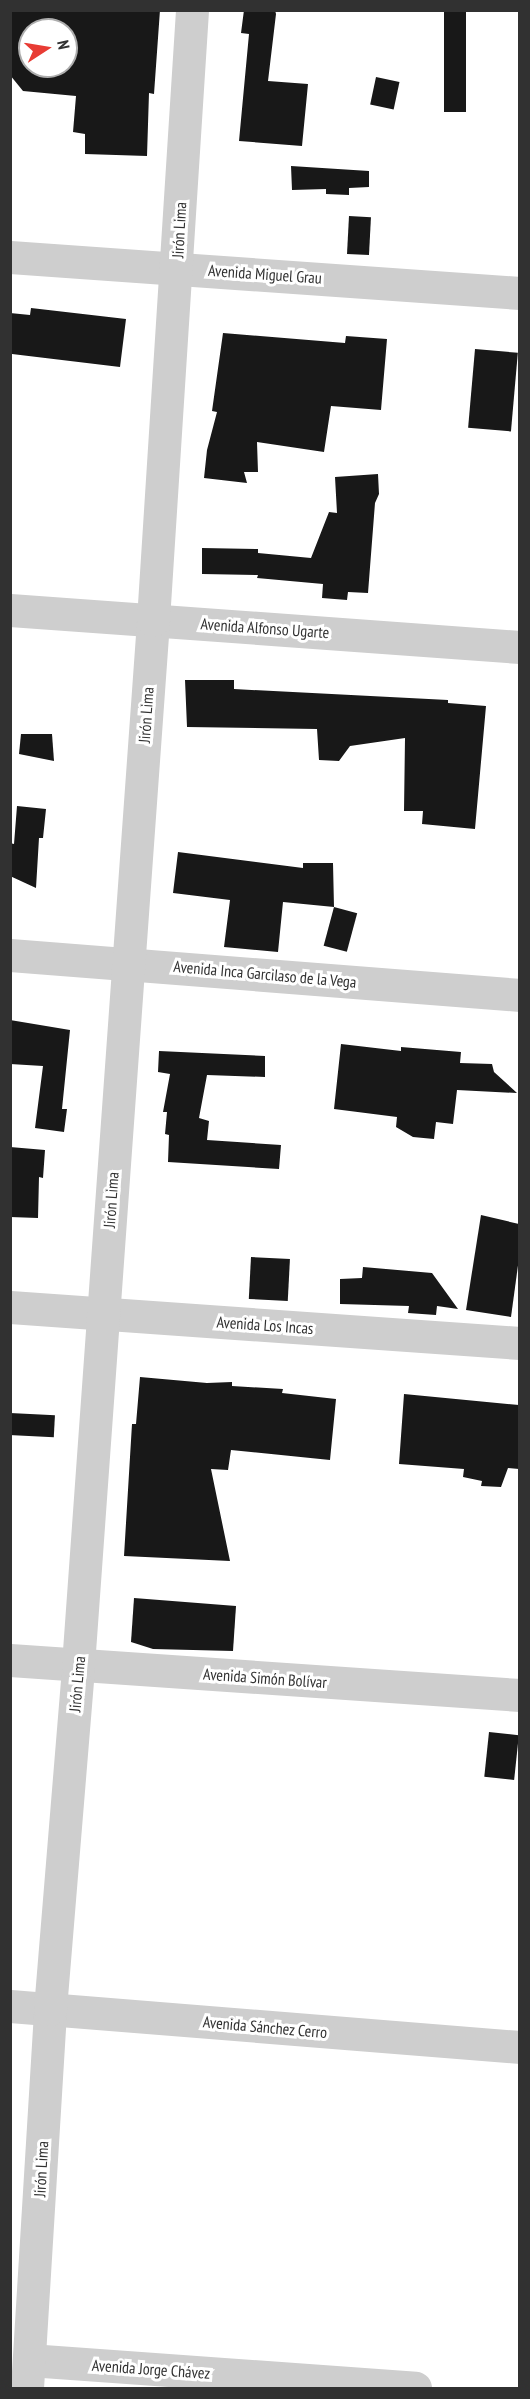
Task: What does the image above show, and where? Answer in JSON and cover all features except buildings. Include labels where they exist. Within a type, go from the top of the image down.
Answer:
[{"type":"street","name":"Jirón Lima","points":[[28,2374],[50,2009],[78,1665],[153,620],[192,10]]},
{"type":"street","name":"Avenida Miguel Grau","points":[[10,257],[177,267],[519,293]]},
{"type":"street","name":"Avenida Alfonso Ugarte","points":[[10,610],[519,647]]},
{"type":"street","name":"Avenida Inca Garcilaso de la Vega","points":[[10,955],[127,962],[519,995]]},
{"type":"street","name":"Avenida Los Incas","points":[[10,1307],[519,1343]]},
{"type":"street","name":"Avenida Simón Bolívar","points":[[10,1660],[519,1695]]},
{"type":"street","name":"Avenida Sánchez Cerro","points":[[10,2006],[519,2047]]},
{"type":"street","name":"Avenida Jorge Chávez","points":[[28,2374],[415,2388]]}]
